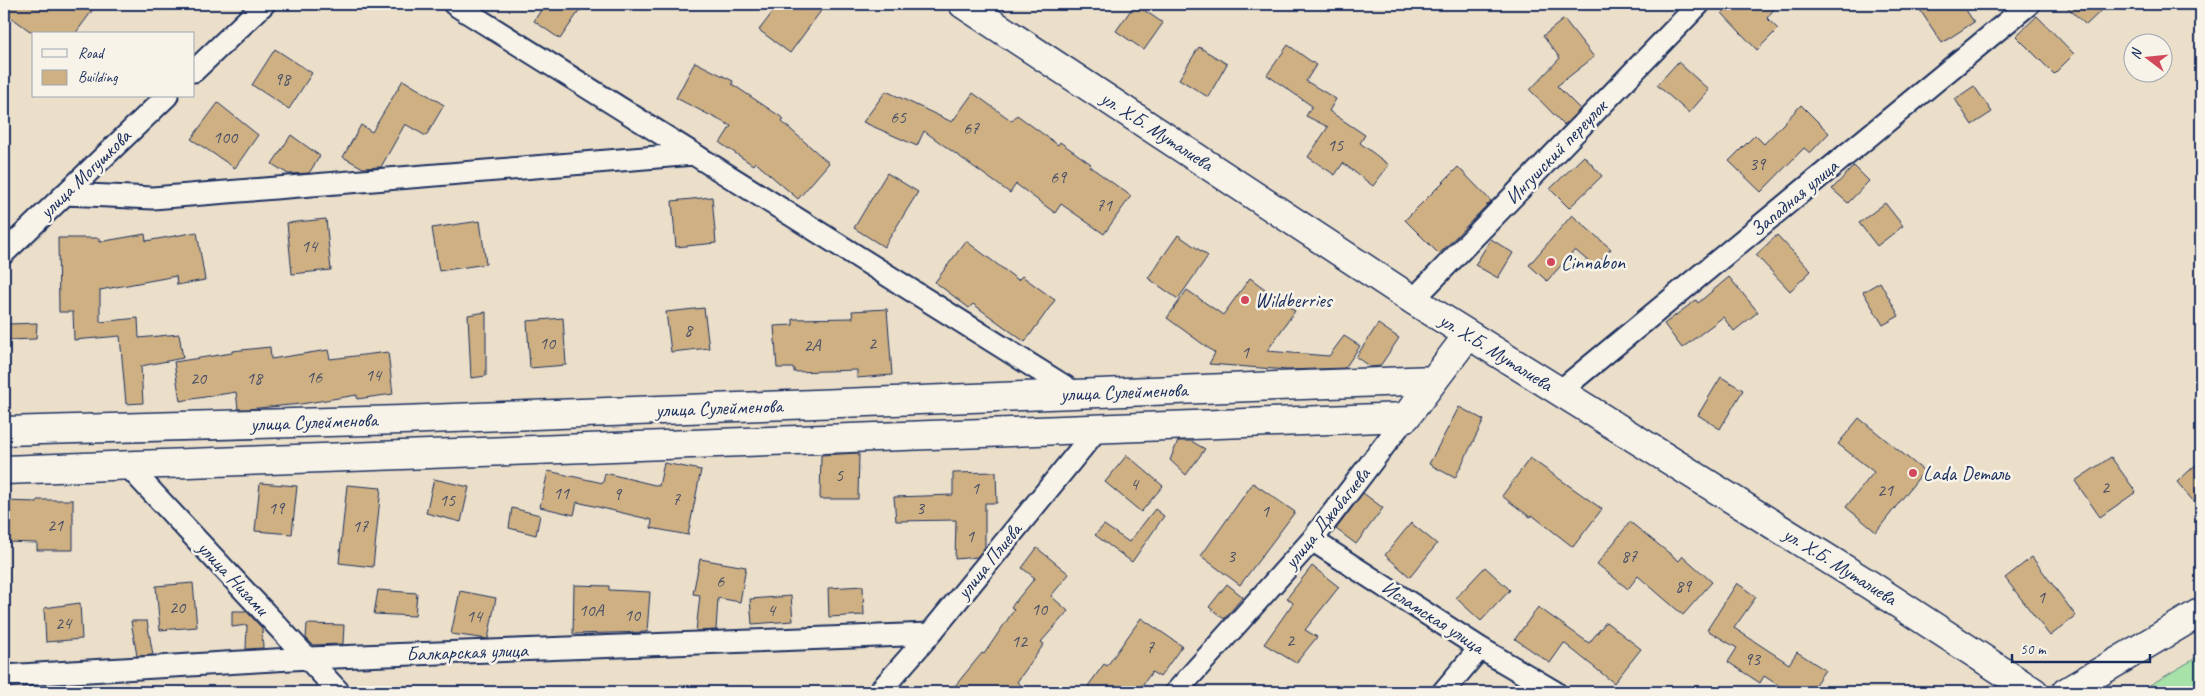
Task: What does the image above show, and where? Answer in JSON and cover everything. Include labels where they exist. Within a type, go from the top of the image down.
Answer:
[{"type":"main road","name":"ул. Х.Б. Муталиева","points":[[963,4],[1412,300],[1870,584],[2034,692]]},
{"type":"main road","name":"улица Джабагиева","points":[[1406,417],[1468,335]]},
{"type":"main road","name":"улица Сулейменова","points":[[4,431],[402,420],[1434,380]]},
{"type":"main road","name":"улица Сулейменова","points":[[4,470],[1406,417]]},
{"type":"main road","points":[[2066,692],[2201,612]]},
{"type":"street","points":[[195,70],[264,4]]},
{"type":"street","points":[[454,4],[1077,394]]},
{"type":"street","name":"Ингушский переулок","points":[[1412,300],[1699,4]]},
{"type":"street","name":"Западная улица","points":[[1560,392],[2029,4]]},
{"type":"street","name":"улица Могушкова","points":[[4,252],[165,98]]},
{"type":"street","points":[[65,194],[153,198],[694,154]]},
{"type":"street","name":"улица Джабагиева","points":[[1176,692],[1312,540],[1406,417]]},
{"type":"street","name":"улица Плиева","points":[[879,692],[930,634],[1098,428]]},
{"type":"street","name":"улица Низами","points":[[126,464],[339,692]]},
{"type":"street","name":"Исламская улица","points":[[1312,540],[1480,648],[1555,692]]},
{"type":"street","name":"Балкарская улица","points":[[4,676],[309,658],[930,634]]},
{"type":"street","points":[[1443,692],[1480,648]]},
{"type":"green space","points":[[2201,655],[2201,692],[2138,692]]},
{"type":"building","points":[[4,4],[97,4],[76,32],[32,33],[4,12]]},
{"type":"building","points":[[545,4],[584,4],[560,39],[534,21]]},
{"type":"building","points":[[779,4],[826,4],[790,53],[759,30]]},
{"type":"building","points":[[1135,4],[1163,23],[1144,50],[1116,31]]},
{"type":"building","points":[[1731,4],[1778,4],[1767,18],[1778,29],[1757,50],[1722,13]]},
{"type":"building","points":[[1916,4],[1962,4],[1974,22],[1942,43]]},
{"type":"building","points":[[2064,4],[2108,4],[2086,25]]},
{"type":"building","points":[[2037,16],[2074,54],[2054,74],[2016,36]]},
{"type":"building","points":[[1564,19],[1594,57],[1557,86],[1580,109],[1564,125],[1530,90],[1560,58],[1543,36]]},
{"type":"building","points":[[1288,45],[1316,65],[1306,81],[1336,99],[1329,111],[1365,135],[1360,143],[1389,165],[1373,186],[1343,163],[1335,175],[1308,157],[1328,127],[1306,116],[1312,106],[1267,75]]},
{"type":"building","points":[[1199,47],[1227,64],[1208,97],[1179,79]]},
{"type":"building","points":[[275,49],[312,73],[289,109],[252,85]]},
{"type":"building","points":[[695,62],[733,81],[732,84],[784,119],[782,122],[829,163],[798,199],[755,162],[753,165],[720,143],[731,126],[676,98]]},
{"type":"building","points":[[1678,62],[1709,90],[1689,113],[1657,85]]},
{"type":"building","points":[[403,80],[444,105],[426,136],[405,124],[381,167],[363,168],[343,157],[361,125],[372,132]]},
{"type":"building","points":[[1974,86],[1992,112],[1972,125],[1955,99]]},
{"type":"building","points":[[886,91],[952,122],[973,93],[1012,121],[1017,115],[1058,145],[1060,142],[1091,164],[1089,166],[1131,196],[1104,234],[1061,204],[1055,213],[1016,184],[1010,193],[924,131],[917,146],[863,122]]},
{"type":"building","points":[[218,103],[258,135],[235,168],[191,139]]},
{"type":"building","points":[[1801,105],[1829,133],[1810,153],[1804,148],[1761,192],[1729,161],[1755,135],[1764,144]]},
{"type":"building","points":[[291,135],[320,156],[309,173],[288,174],[272,164]]},
{"type":"building","points":[[1584,156],[1602,176],[1569,208],[1550,189]]},
{"type":"building","points":[[1854,166],[1869,181],[1848,203],[1832,189]]},
{"type":"building","points":[[1458,167],[1491,201],[1439,254],[1405,220]]},
{"type":"building","points":[[887,173],[918,192],[884,247],[854,228]]},
{"type":"building","points":[[712,197],[716,243],[676,247],[672,201]]},
{"type":"building","points":[[1885,203],[1903,226],[1877,246],[1859,223]]},
{"type":"building","points":[[1572,215],[1611,249],[1595,267],[1575,250],[1547,281],[1529,265]]},
{"type":"building","points":[[326,219],[331,270],[292,274],[287,223]]},
{"type":"building","points":[[480,221],[486,264],[439,271],[432,228]]},
{"type":"building","points":[[197,232],[205,280],[177,285],[176,276],[100,290],[100,322],[138,318],[139,338],[179,334],[183,358],[141,366],[143,403],[126,404],[120,336],[74,340],[73,312],[59,312],[58,238],[99,238],[99,242],[145,234],[146,241]]},
{"type":"building","points":[[1178,235],[1208,256],[1178,299],[1148,278]]},
{"type":"building","points":[[1777,235],[1811,271],[1790,291],[1756,255]]},
{"type":"building","points":[[1491,239],[1513,253],[1498,278],[1475,265]]},
{"type":"building","points":[[966,241],[1018,280],[1022,276],[1055,300],[1025,342],[973,304],[969,308],[935,282]]},
{"type":"building","points":[[1729,277],[1758,312],[1734,331],[1723,317],[1682,348],[1664,324],[1696,300],[1698,303]]},
{"type":"building","points":[[1250,278],[1295,311],[1267,351],[1329,356],[1344,336],[1360,346],[1345,368],[1287,370],[1209,364],[1215,353],[1167,318],[1187,290],[1223,315]]},
{"type":"building","points":[[1880,282],[1899,316],[1883,325],[1863,292]]},
{"type":"building","points":[[704,308],[709,348],[671,352],[666,312]]},
{"type":"building","points":[[887,309],[892,375],[857,378],[857,370],[794,372],[794,368],[777,368],[774,326],[793,325],[793,319],[853,318],[852,311]]},
{"type":"building","points":[[486,312],[486,376],[471,378],[468,315]]},
{"type":"building","points":[[563,318],[566,365],[530,368],[527,321]]},
{"type":"building","points":[[37,323],[36,339],[7,340],[8,324]]},
{"type":"building","points":[[1378,324],[1399,338],[1380,366],[1370,367],[1356,357]]},
{"type":"building","points":[[270,347],[271,359],[328,350],[330,359],[388,352],[393,394],[357,399],[357,395],[301,404],[248,409],[238,409],[236,392],[180,401],[174,362],[232,353],[232,351]]},
{"type":"building","points":[[1721,377],[1743,390],[1720,429],[1698,415]]},
{"type":"building","points":[[1459,407],[1484,420],[1455,478],[1429,464]]},
{"type":"building","points":[[1859,418],[1924,471],[1876,532],[1846,507],[1874,472],[1838,444]]},
{"type":"building","points":[[1178,441],[1191,441],[1205,449],[1186,475],[1170,460]]},
{"type":"building","points":[[859,453],[858,499],[820,499],[821,455]]},
{"type":"building","points":[[1127,455],[1163,486],[1141,512],[1105,482]]},
{"type":"building","points":[[2111,457],[2136,492],[2100,517],[2075,481]]},
{"type":"building","points":[[1530,458],[1602,509],[1573,547],[1532,515],[1530,517],[1502,496]]},
{"type":"building","points":[[2201,460],[2201,510],[2177,482]]},
{"type":"building","points":[[664,463],[701,470],[688,535],[651,528],[652,520],[577,502],[574,515],[540,507],[548,471],[603,483],[605,473],[659,486]]},
{"type":"building","points":[[996,472],[997,503],[985,503],[985,547],[977,557],[955,559],[956,520],[896,521],[894,497],[953,495],[953,473]]},
{"type":"building","points":[[434,479],[469,487],[461,522],[426,513]]},
{"type":"building","points":[[260,483],[297,486],[292,534],[255,531]]},
{"type":"building","points":[[1253,483],[1295,512],[1240,585],[1201,556]]},
{"type":"building","points":[[347,485],[381,488],[373,567],[339,563]]},
{"type":"building","points":[[1363,493],[1383,508],[1356,544],[1336,529]]},
{"type":"building","points":[[37,500],[73,500],[73,550],[37,550],[37,543],[4,542],[4,501],[37,502]]},
{"type":"building","points":[[512,508],[540,515],[536,535],[509,528]]},
{"type":"building","points":[[1155,509],[1164,516],[1132,562],[1095,535],[1104,525],[1129,542]]},
{"type":"building","points":[[1630,522],[1679,561],[1683,556],[1712,582],[1683,615],[1638,576],[1628,589],[1597,564]]},
{"type":"building","points":[[1411,523],[1437,544],[1410,577],[1385,555]]},
{"type":"building","points":[[1037,548],[1069,574],[1051,596],[1068,611],[1041,642],[1044,644],[1017,682],[1030,692],[950,692],[982,653],[984,654],[1014,610],[1011,607],[1035,578],[1022,568]]},
{"type":"building","points":[[2032,557],[2076,616],[2050,636],[2005,578]]},
{"type":"building","points":[[700,559],[746,567],[740,602],[718,598],[716,630],[696,631],[700,595],[693,594]]},
{"type":"building","points":[[1312,566],[1339,587],[1305,630],[1317,637],[1296,663],[1264,644],[1293,603],[1287,598]]},
{"type":"building","points":[[1485,567],[1510,590],[1481,621],[1456,598]]},
{"type":"building","points":[[193,583],[197,627],[160,630],[156,586]]},
{"type":"building","points":[[1737,583],[1756,597],[1734,628],[1789,664],[1797,652],[1825,670],[1810,692],[1789,692],[1764,676],[1760,683],[1728,662],[1737,648],[1707,630]]},
{"type":"building","points":[[1227,584],[1243,597],[1224,619],[1209,607]]},
{"type":"building","points":[[574,585],[609,586],[609,590],[650,592],[647,632],[573,634]]},
{"type":"building","points":[[863,586],[864,615],[829,617],[828,588]]},
{"type":"building","points":[[378,590],[417,593],[415,616],[374,614]]},
{"type":"building","points":[[460,591],[496,598],[488,639],[451,634]]},
{"type":"building","points":[[791,596],[793,621],[752,624],[750,599]]},
{"type":"building","points":[[80,603],[82,639],[46,642],[44,608]]},
{"type":"building","points":[[1538,607],[1589,643],[1606,622],[1641,649],[1614,683],[1564,643],[1550,663],[1515,639]]},
{"type":"building","points":[[232,611],[246,611],[262,628],[263,648],[246,649],[247,625],[232,627]]},
{"type":"building","points":[[1141,618],[1182,646],[1160,677],[1152,672],[1137,692],[1096,692],[1088,686],[1104,664],[1107,666]]},
{"type":"building","points":[[131,621],[147,621],[153,655],[137,656]]},
{"type":"building","points":[[307,624],[344,625],[343,644],[313,645],[306,638]]},
{"type":"place","name":"Cinnabon","points":[[1551,262]]},
{"type":"place","name":"Wildberries","points":[[1245,300]]},
{"type":"place","name":"Lada Dеталь","points":[[1913,473]]}]
